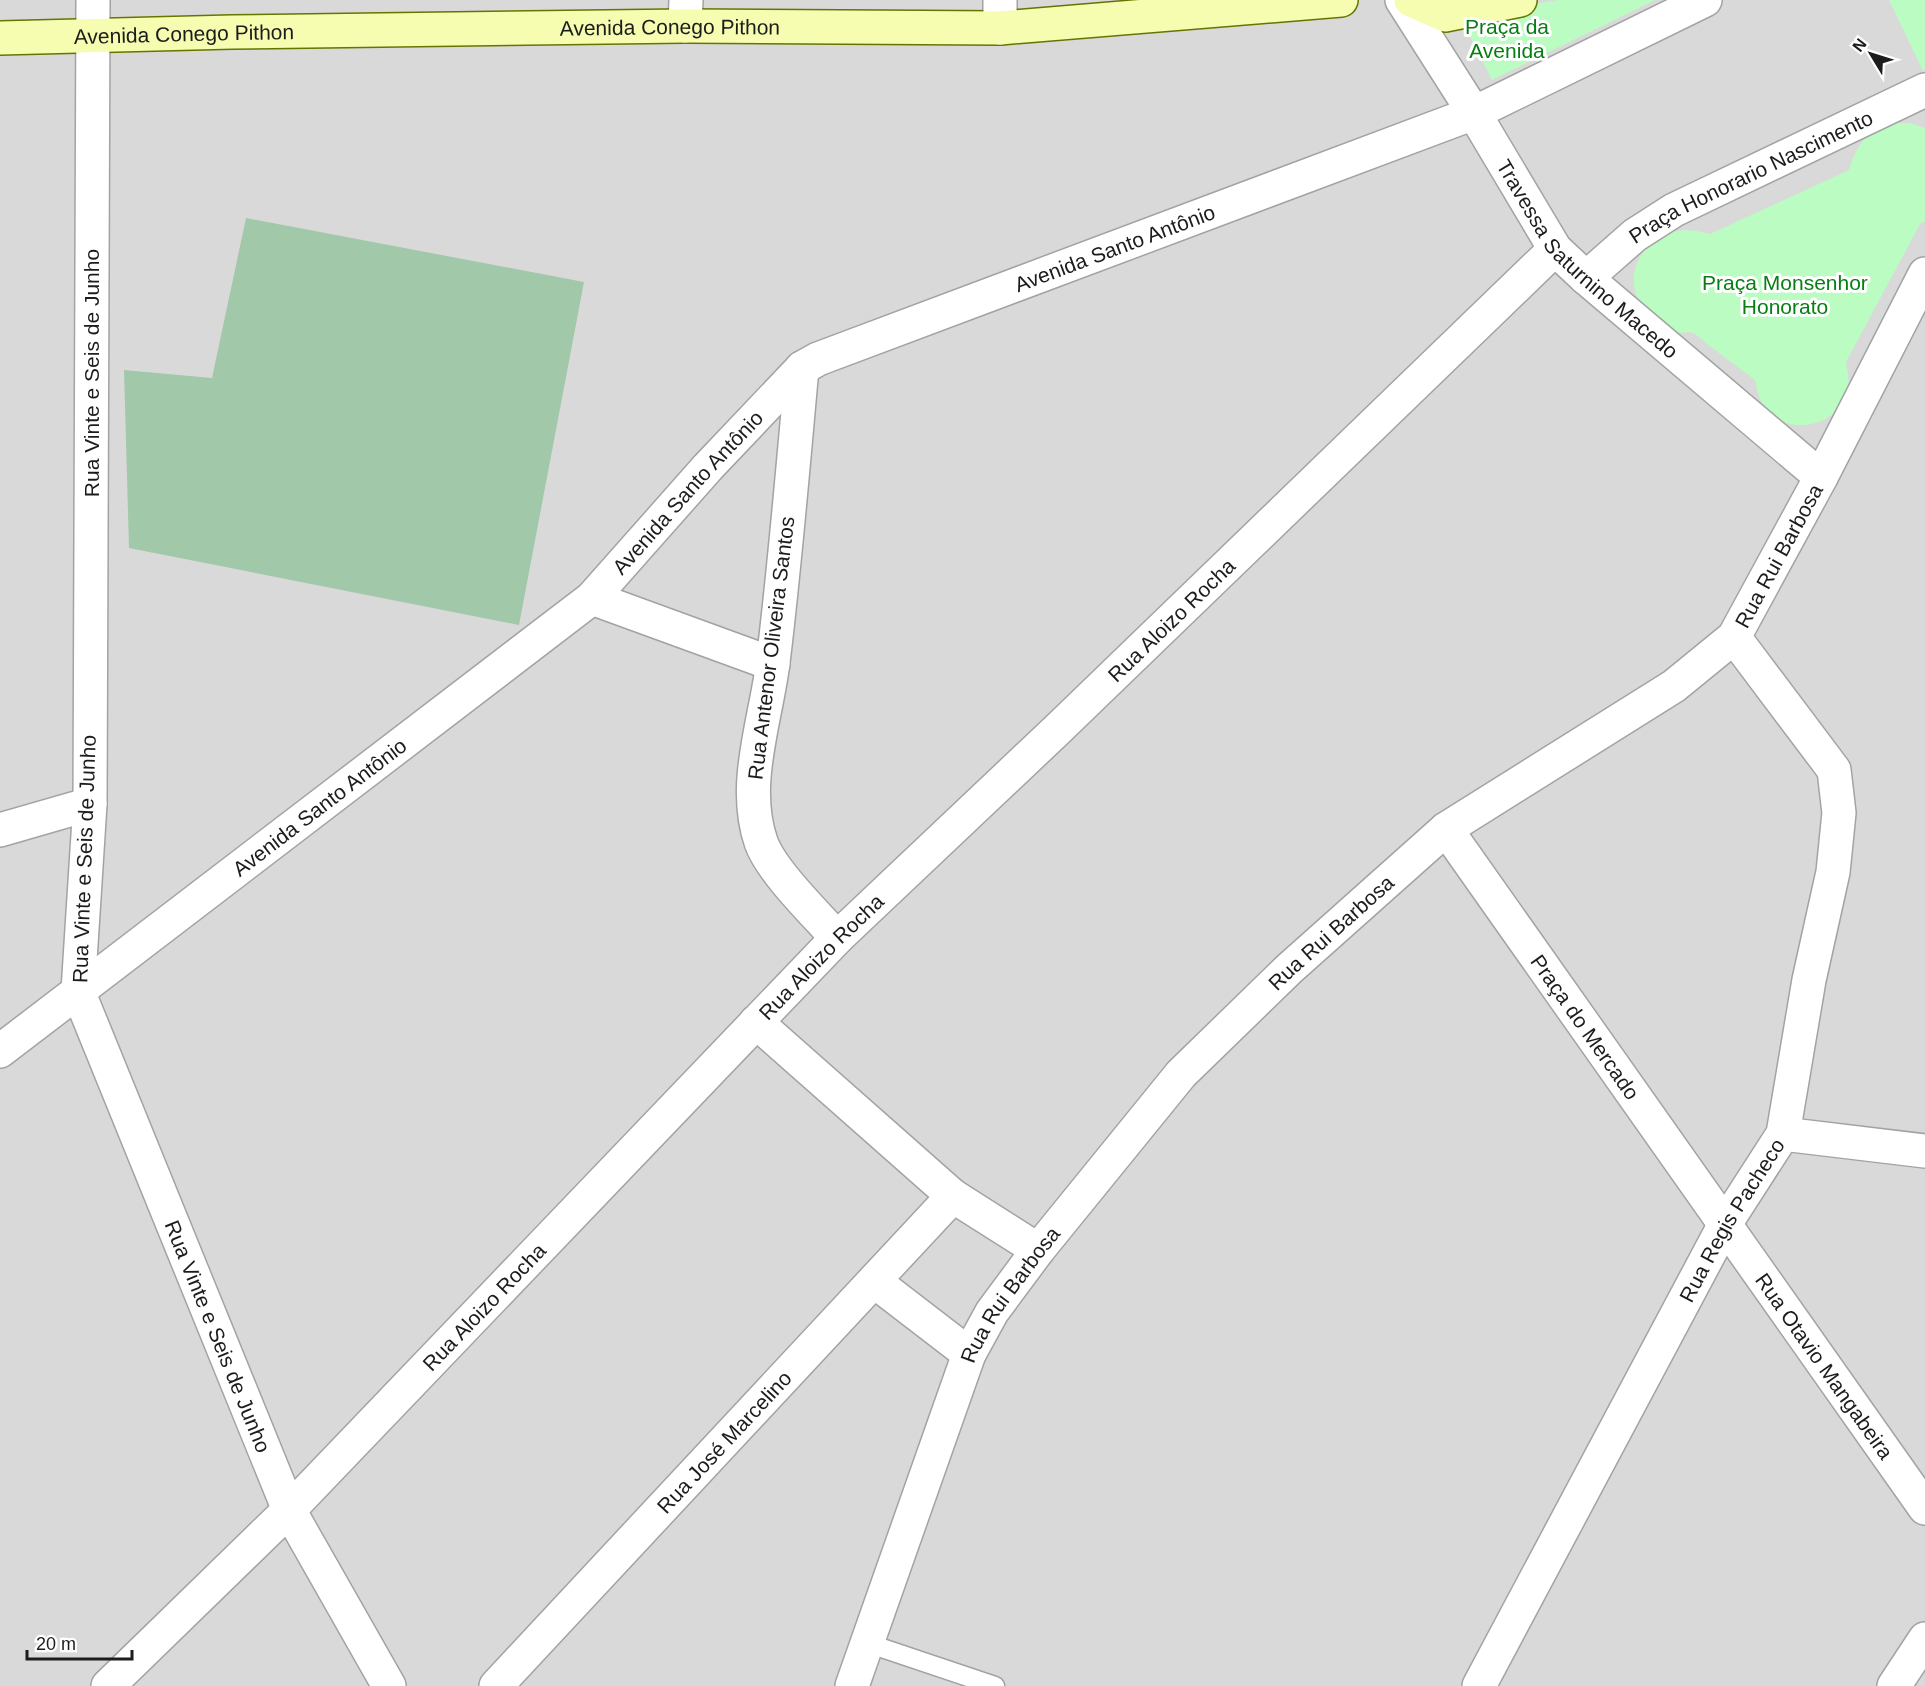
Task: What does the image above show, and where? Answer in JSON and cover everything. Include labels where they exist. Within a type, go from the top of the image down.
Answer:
[{"type":"main road","name":"Avenida Conego Pithon","points":[[0,38],[686,13],[1000,14],[1341,0]]},
{"type":"main road","points":[[1411,0],[1445,15],[1520,0]]},
{"type":"street","name":"Rua Vinte e Seis de Junho","points":[[93,0],[90,804],[78,991],[289,1510],[389,1686]]},
{"type":"street","name":"Travessa Saturnino Macedo","points":[[1402,0],[1474,113],[1555,249],[1586,278],[1821,477]]},
{"type":"street","name":"Avenida Santo Antônio","points":[[0,1051],[592,598],[708,467],[802,368],[818,359],[1474,113],[1705,0]]},
{"type":"street","name":"Praça Honorario Nascimento","points":[[1586,278],[1635,236],[1674,210],[1923,94]]},
{"type":"street","name":"Rua Aloizo Rocha","points":[[108,1686],[289,1510],[837,938],[1058,729],[1555,249]]},
{"type":"street","name":"Rua Rui Barbosa","points":[[852,1686],[969,1354],[992,1312],[1038,1250],[1181,1074],[1290,969],[1446,828],[1674,686],[1734,637],[1821,477],[1925,274]]},
{"type":"street","name":"Rua Antenor Oliveira Santos","points":[[802,368],[773,664],[753,780],[755,812],[761,843],[776,869],[837,938]]},
{"type":"street","points":[[592,598],[773,664]]},
{"type":"street","name":"Rua Regis Pacheco","points":[[1479,1686],[1725,1224],[1783,1134],[1809,980],[1833,872],[1839,813],[1834,770],[1734,637]]},
{"type":"street","points":[[0,830],[90,804]]},
{"type":"street","name":"Praça do Mercado","points":[[1446,828],[1725,1224]]},
{"type":"street","points":[[756,1023],[953,1196],[1038,1250]]},
{"type":"street","points":[[1783,1134],[1925,1151]]},
{"type":"street","name":"Rua José Marcelino","points":[[496,1686],[953,1196]]},
{"type":"street","name":"Rua Otavio Mangabeira","points":[[1725,1224],[1925,1508]]},
{"type":"street","points":[[874,1281],[969,1354]]},
{"type":"street","points":[[1894,1686],[1925,1640]]},
{"type":"lane","points":[[867,1643],[995,1686]]},
{"type":"shaded area","points":[[0,0],[1925,0],[1925,1686],[0,1686]]},
{"type":"green space","name":"Praça da Avenida","points":[[1558,0],[1655,0],[1492,80],[1459,15]]},
{"type":"green space","points":[[1889,0],[1925,0],[1925,69],[1923,71]]},
{"type":"green space","name":"Praça Monsenhor Honorato","points":[[1893,123],[1910,123],[1925,128],[1925,221],[1920,224],[1846,362],[1848,386],[1847,394],[1841,405],[1833,414],[1811,424],[1787,423],[1776,418],[1764,407],[1755,380],[1695,334],[1674,332],[1650,317],[1636,294],[1635,269],[1640,256],[1664,235],[1686,230],[1710,234],[1849,170],[1864,140]]},
{"type":"green space","points":[[246,218],[584,282],[519,625],[129,548],[124,370],[212,378]]}]
